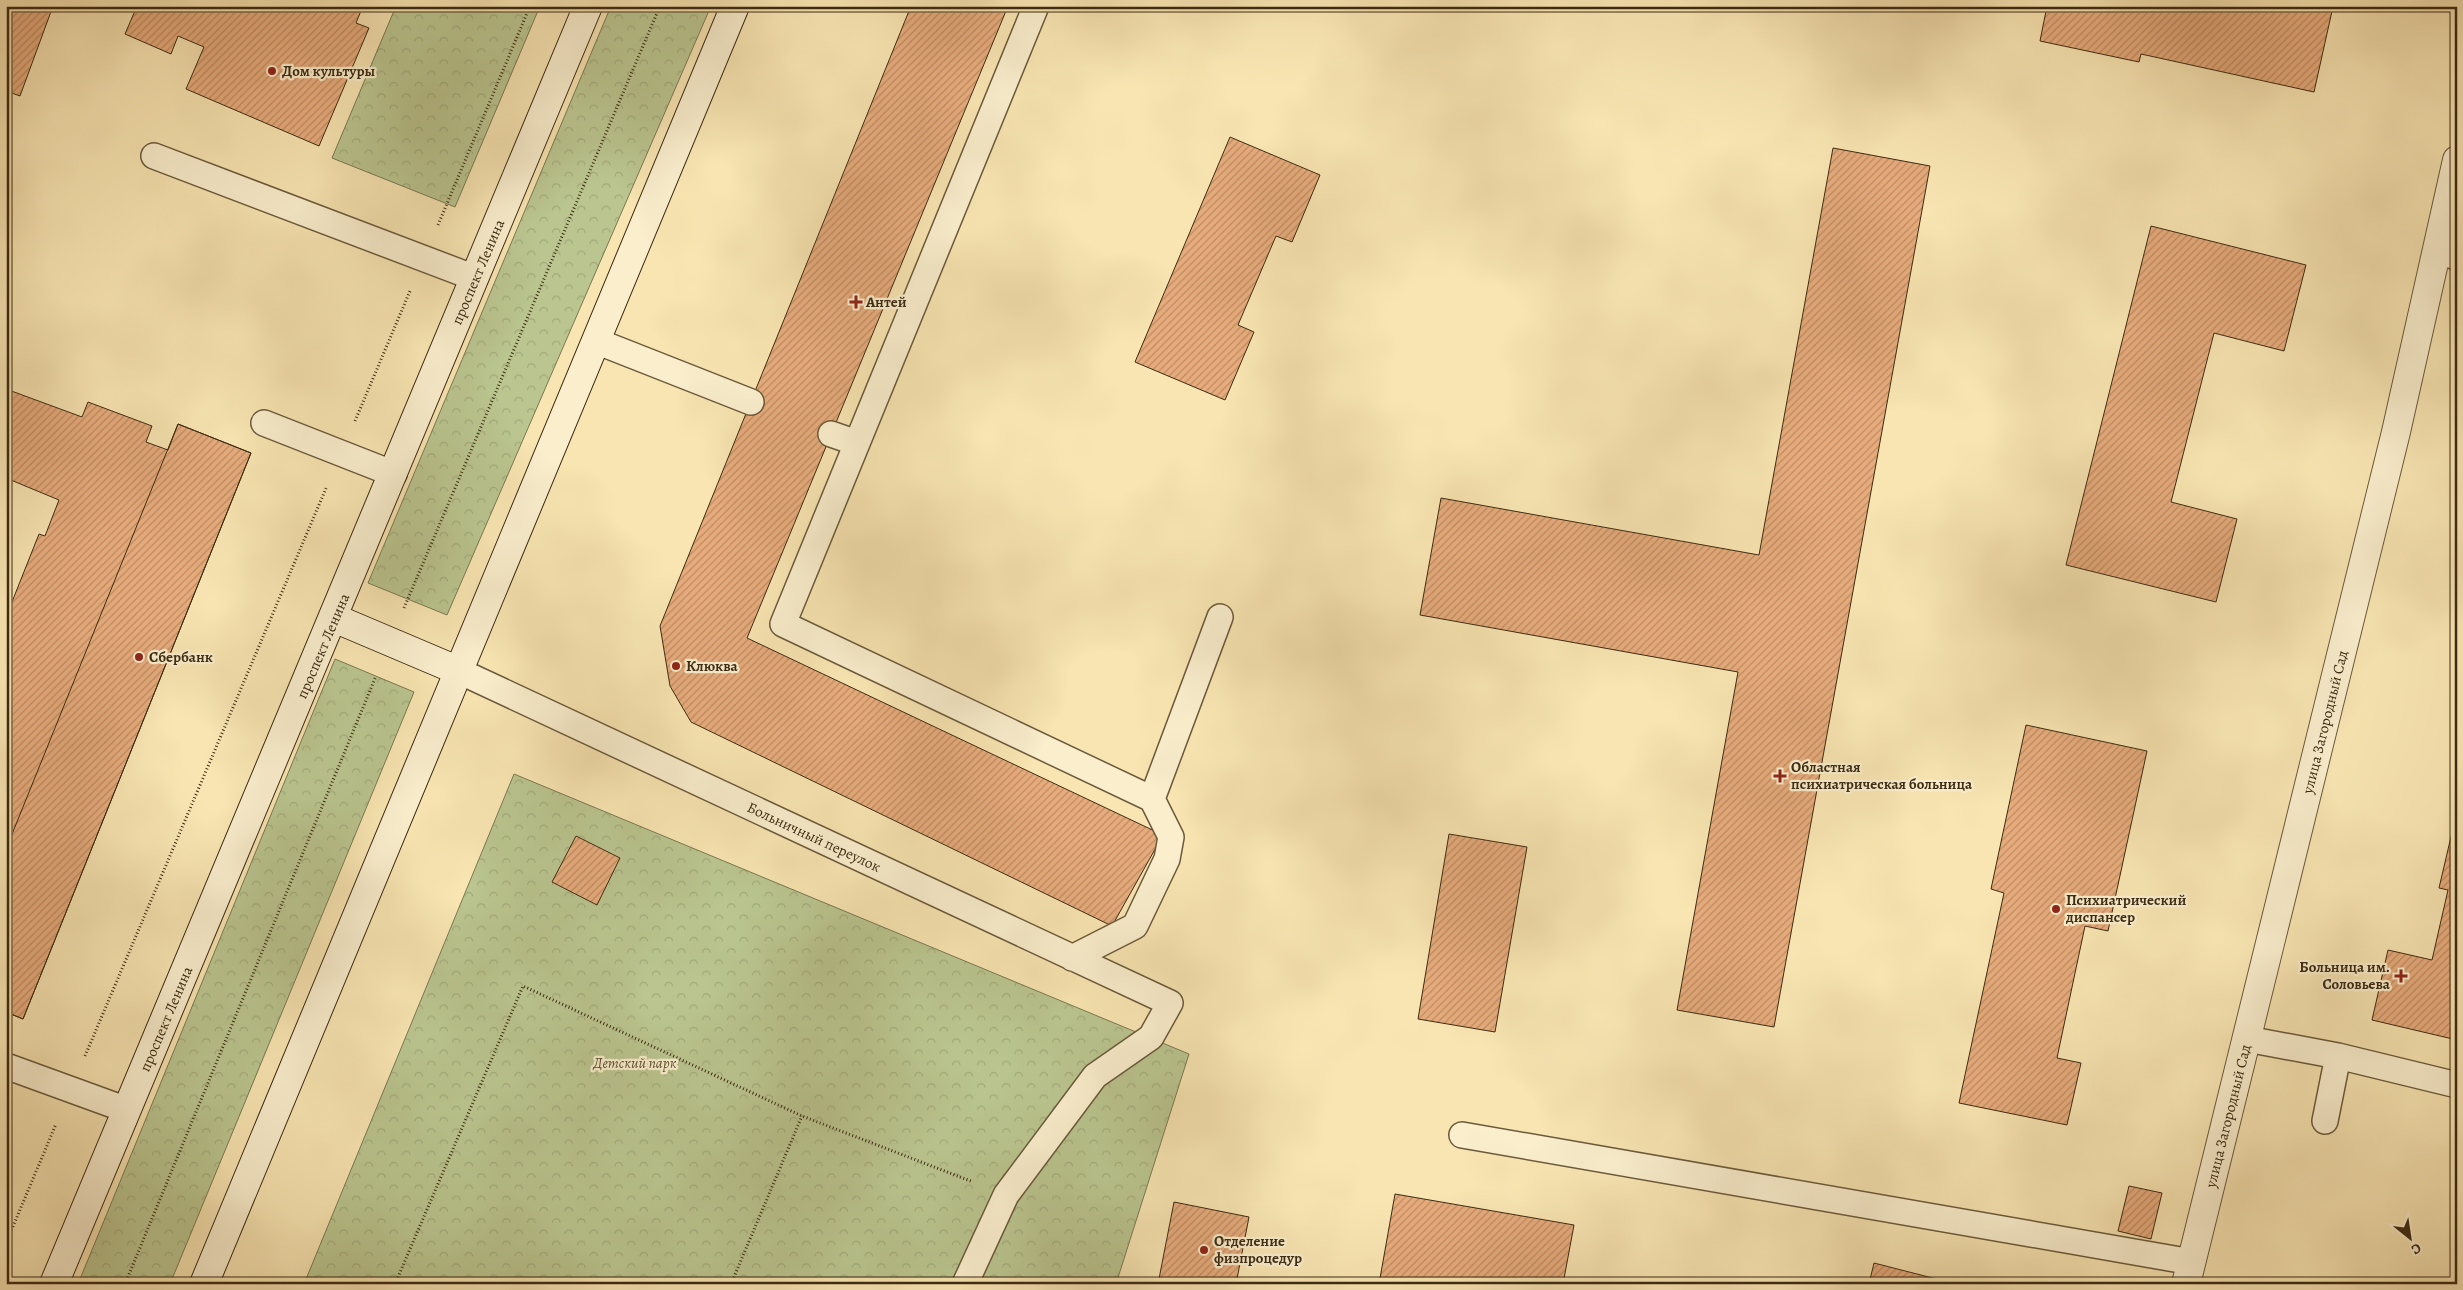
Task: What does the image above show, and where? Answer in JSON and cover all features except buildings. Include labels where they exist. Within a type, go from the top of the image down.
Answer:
[{"type":"main road","name":"проспект Ленина","points":[[54,1284],[334,618],[588,6]]},
{"type":"main road","points":[[204,1284],[735,6]]},
{"type":"main road","name":"улица Загородный Сад","points":[[2189,1273],[2396,432],[2447,255],[2457,160]]},
{"type":"main road","points":[[334,618],[459,671]]},
{"type":"lane","points":[[1036,6],[783,624],[1152,799],[1171,837],[1167,859],[1135,926],[1072,958]]},
{"type":"lane","points":[[154,156],[475,278]]},
{"type":"lane","points":[[596,341],[751,402]]},
{"type":"lane","points":[[264,423],[394,474]]},
{"type":"lane","points":[[831,434],[857,443]]},
{"type":"lane","points":[[1152,799],[1220,617]]},
{"type":"lane","name":"Больничный переулок","points":[[459,671],[1170,1003],[1151,1037],[1095,1076],[1006,1195]]},
{"type":"lane","points":[[2246,1039],[2338,1056],[2457,1085]]},
{"type":"lane","points":[[2325,1121],[2338,1056]]},
{"type":"lane","points":[[6,1066],[127,1110]]},
{"type":"lane","points":[[1462,1134],[2189,1273]]},
{"type":"lane","points":[[965,1284],[1006,1195]]},
{"type":"path","points":[[6,1243],[530,6]]},
{"type":"path","points":[[125,1284],[390,642],[660,6]]},
{"type":"path","points":[[395,1284],[523,986],[802,1116],[1006,1195]]},
{"type":"path","points":[[731,1284],[802,1116]]},
{"type":"green space","points":[[396,6],[540,6],[455,207],[332,158]]},
{"type":"green space","points":[[611,6],[711,6],[447,615],[368,583]]},
{"type":"green space","points":[[335,659],[414,692],[170,1284],[78,1284]]},
{"type":"green space","name":"Детский парк","points":[[514,774],[1189,1054],[1116,1284],[304,1284]]},
{"type":"place","name":"Дом культуры","points":[[272,71]]},
{"type":"place","name":"Антей","points":[[856,302]]},
{"type":"place","name":"Сбербанк","points":[[139,657]]},
{"type":"place","name":"Клюква","points":[[676,666]]},
{"type":"place","name":"Областная психиатрическая больница","points":[[1780,776]]},
{"type":"place","name":"Психиатрический диспансер","points":[[2056,909]]},
{"type":"place","name":"Больница им. Соловьева","points":[[2401,976]]},
{"type":"place","name":"Отделение физпроцедур","points":[[1204,1250]]}]
